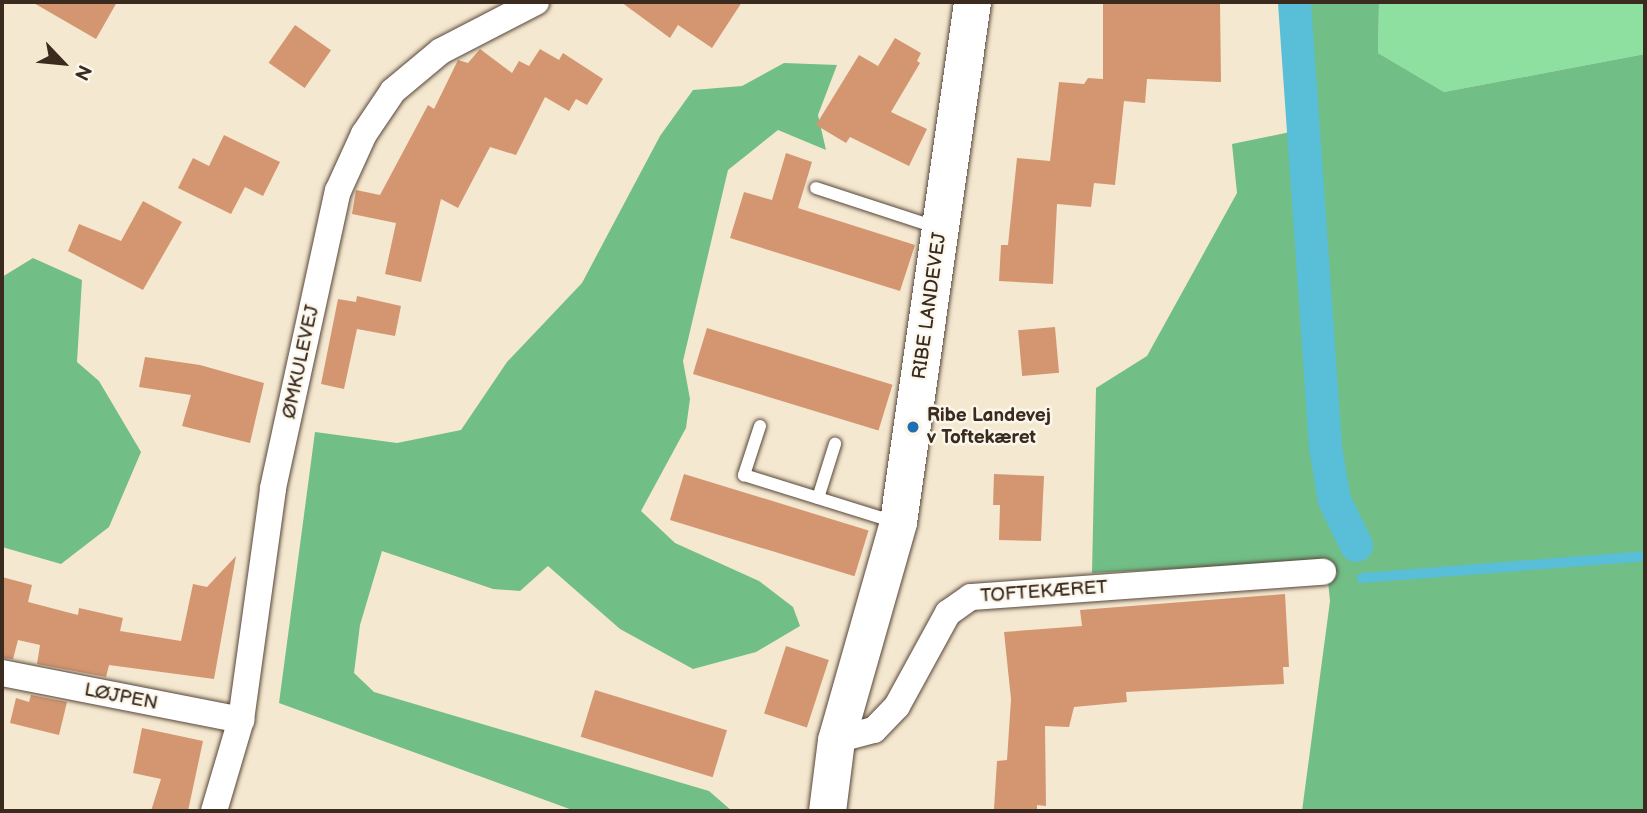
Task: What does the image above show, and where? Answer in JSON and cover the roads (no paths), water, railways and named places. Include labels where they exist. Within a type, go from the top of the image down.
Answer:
[{"type":"main road","name":"RIBE LANDEVEJ","points":[[827,811],[836,740],[898,522],[972,2]]},
{"type":"street","name":"ØMKULEVEJ","points":[[214,811],[241,720],[273,488],[338,191],[364,134],[393,91],[441,51],[536,2]]},
{"type":"street","name":"TOFTEKÆRET","points":[[836,740],[874,730],[897,706],[948,613],[971,597],[1323,572]]},
{"type":"street","name":"LØJPEN","points":[[2,673],[241,720]]},
{"type":"lane","points":[[816,188],[940,228]]},
{"type":"lane","points":[[760,426],[744,475],[898,522]]},
{"type":"lane","points":[[818,498],[835,444]]},
{"type":"waterway","points":[[1294,2],[1325,447],[1334,500],[1356,545]]},
{"type":"waterway","points":[[1362,578],[1645,556]]},
{"type":"place","name":"Ribe Landevej v Toftekæret","points":[[913,427]]}]
